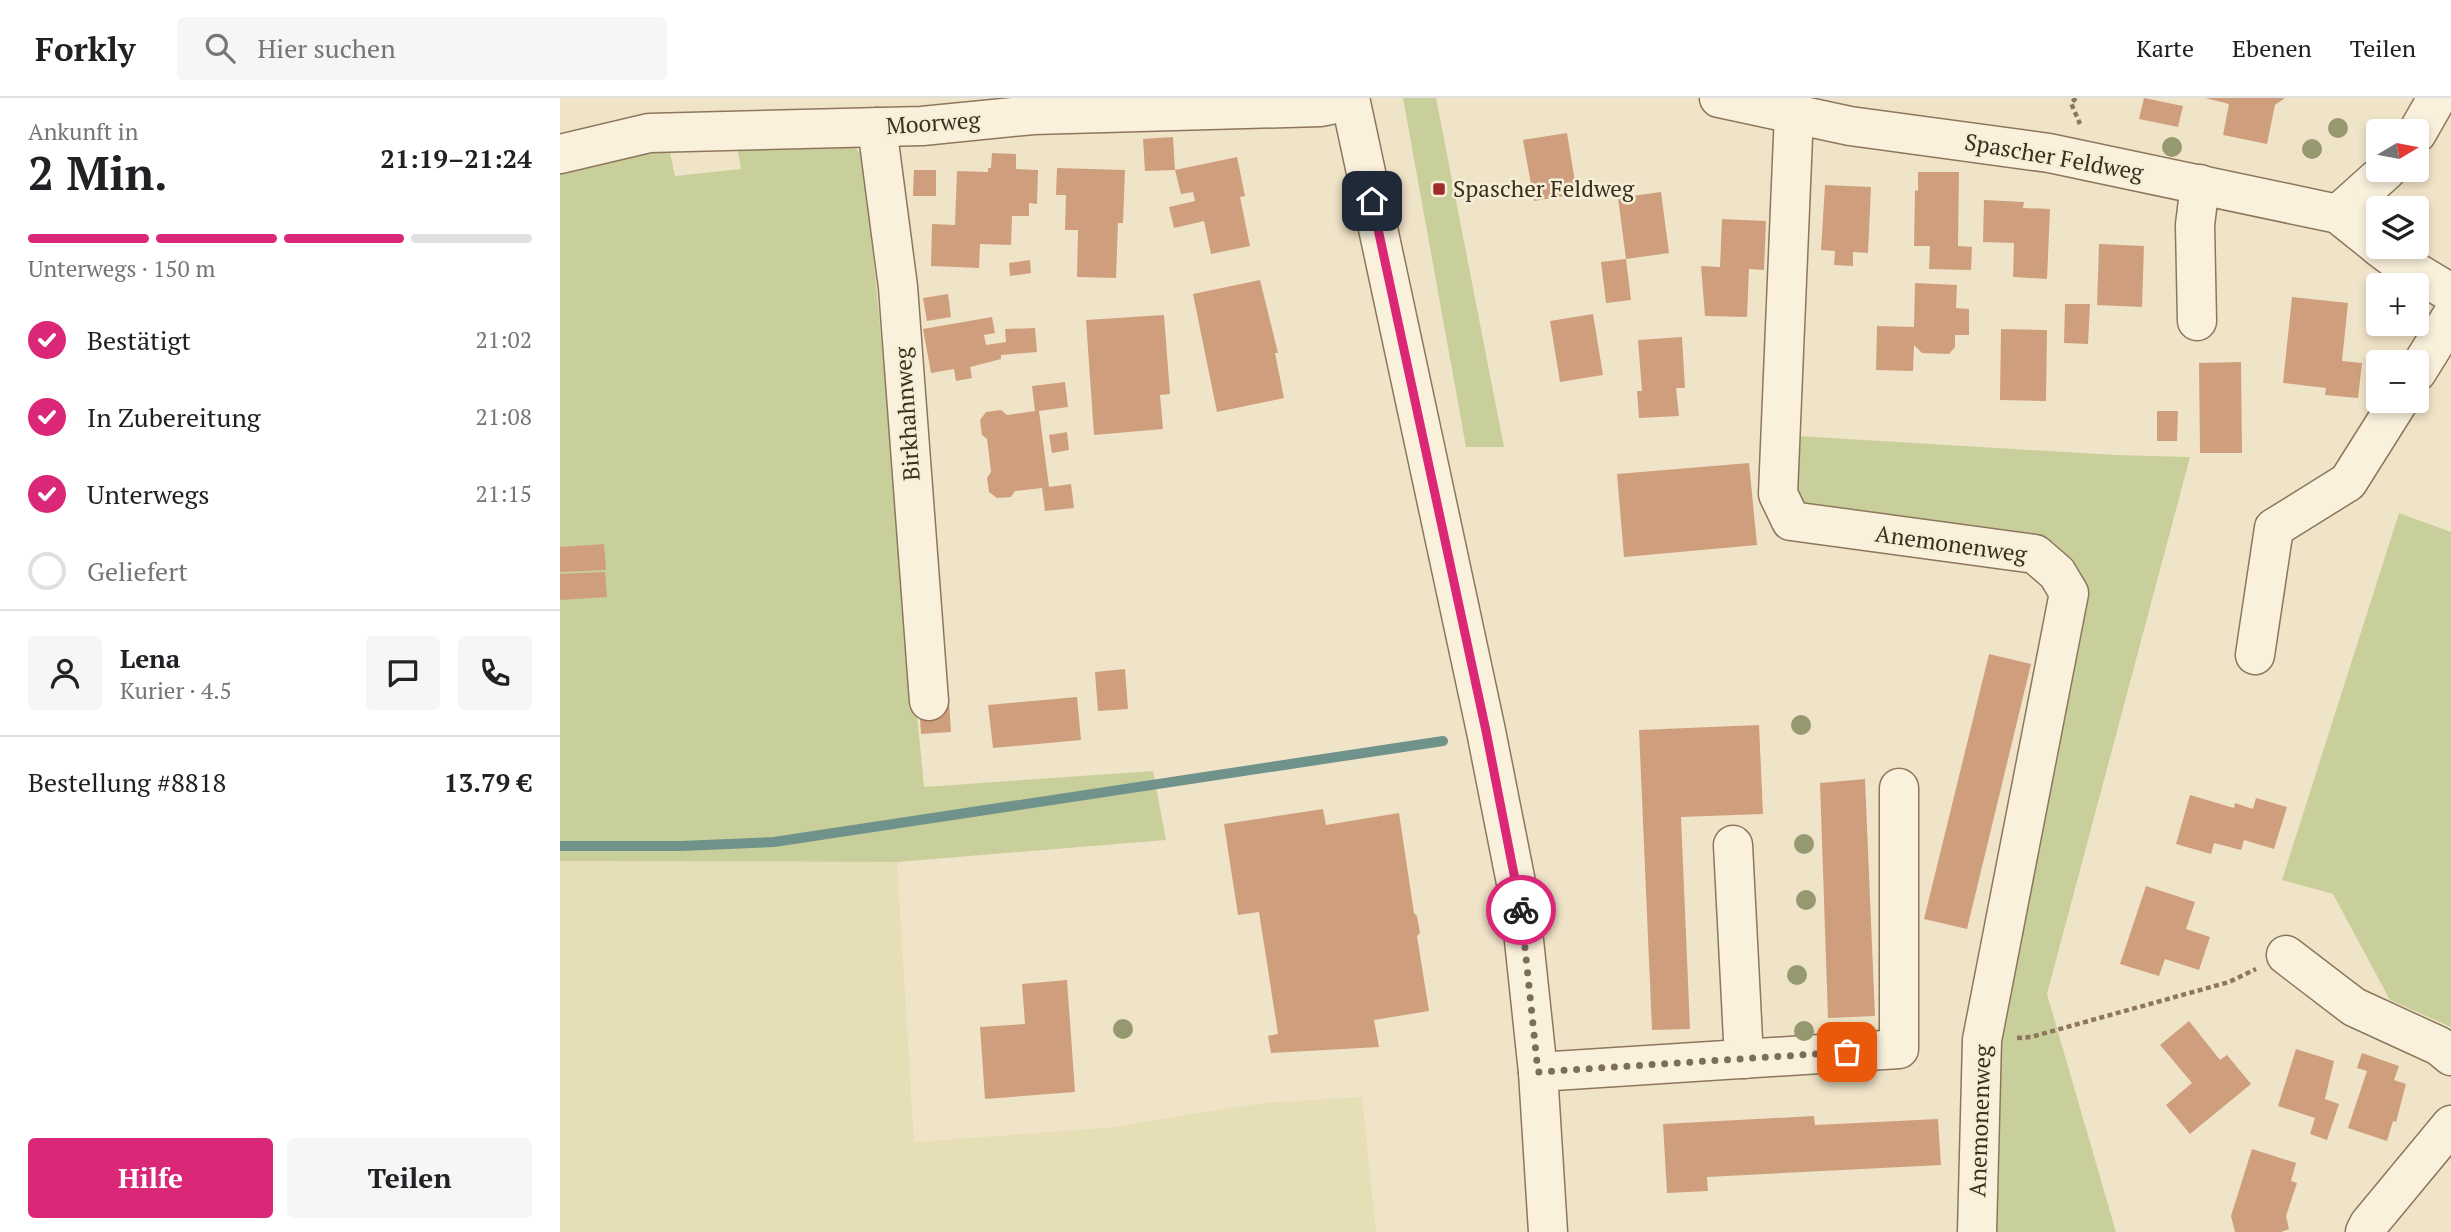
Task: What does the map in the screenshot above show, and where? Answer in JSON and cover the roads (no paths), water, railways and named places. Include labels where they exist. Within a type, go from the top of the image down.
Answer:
[{"type":"street","name":"Spascher Feldweg","points":[[1719,98],[1794,113],[1851,112],[2200,184],[2338,214],[2366,236]]},
{"type":"street","points":[[2425,119],[2437,98]]},
{"type":"street","points":[[1350,99],[1486,731],[1520,903],[1538,1072],[1548,1232]]},
{"type":"street","name":"Moorweg","points":[[560,154],[649,133],[922,126],[1033,115],[1321,107],[1350,99]]},
{"type":"street","name":"Anemonenweg","points":[[1794,113],[1778,494],[1791,521],[2035,554],[2057,572],[2069,593],[1982,1040],[1976,1232]]},
{"type":"street","name":"Birkhahnweg","points":[[877,127],[898,287],[929,701]]},
{"type":"street","points":[[2338,214],[2373,182]]},
{"type":"street","points":[[2197,321],[2195,225],[2200,184]]},
{"type":"street","name":"Spascher Feldweg","points":[[2395,259],[2451,293]]},
{"type":"street","points":[[2429,353],[2451,317]]},
{"type":"street","points":[[2255,655],[2274,528],[2348,482],[2391,413]]},
{"type":"street","points":[[1538,1072],[1899,1049],[1899,788]]},
{"type":"street","points":[[1733,845],[1744,1059]]},
{"type":"street","points":[[2286,956],[2354,1007],[2439,1046],[2451,1056]]},
{"type":"street","points":[[2365,1232],[2451,1125]]},
{"type":"waterway","points":[[560,846],[681,846],[774,842],[1443,741]]},
{"type":"place","name":"Spascher Feldweg","points":[[1439,189]]}]
